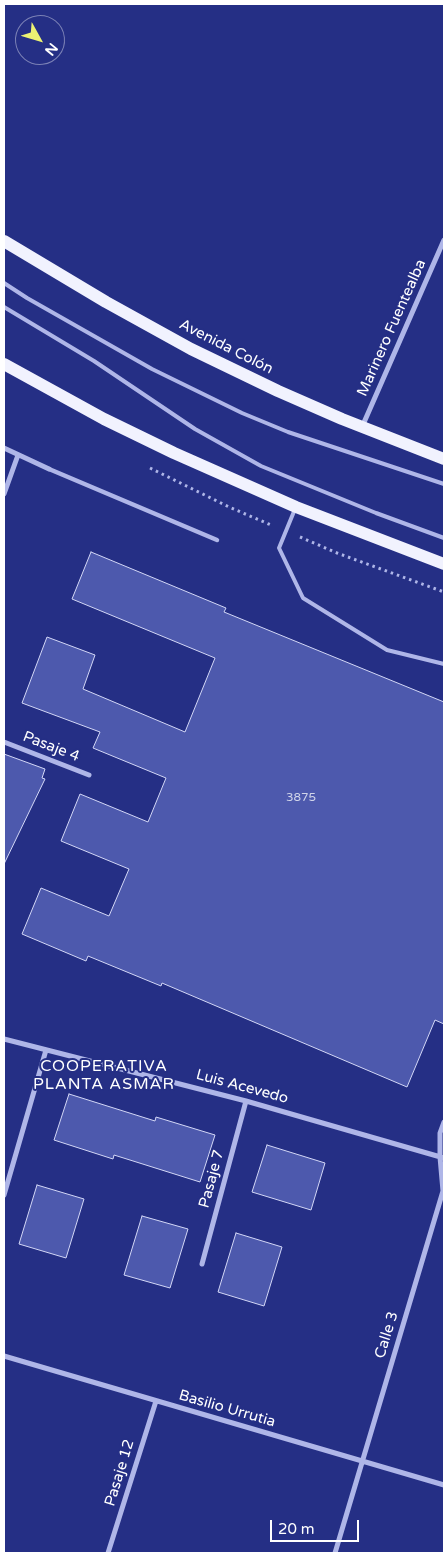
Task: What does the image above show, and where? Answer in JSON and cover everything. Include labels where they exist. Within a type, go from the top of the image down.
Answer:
[{"type":"main road","name":"Avenida Colón","points":[[4,241],[106,302],[191,349],[278,391],[444,459]]},
{"type":"main road","points":[[4,364],[113,423],[191,460],[296,507],[444,564]]},
{"type":"street","name":"Marinero Fuentealba","points":[[362,427],[444,240]]},
{"type":"street","points":[[4,448],[217,540]]},
{"type":"street","points":[[4,494],[18,454]]},
{"type":"street","name":"Pasaje 4","points":[[4,742],[89,776]]},
{"type":"street","name":"Luis Acevedo","points":[[4,1039],[246,1101],[442,1157]]},
{"type":"street","points":[[4,1195],[46,1050]]},
{"type":"street","name":"Pasaje 7","points":[[202,1264],[246,1101]]},
{"type":"street","name":"Calle 3","points":[[335,1553],[443,1191],[440,1133],[444,1122]]},
{"type":"street","name":"Basilio Urrutia","points":[[4,1356],[444,1485]]},
{"type":"street","name":"Pasaje 12","points":[[108,1553],[156,1401]]},
{"type":"lane","points":[[4,283],[44,308],[152,369],[242,413],[288,432],[444,484]]},
{"type":"lane","points":[[4,307],[101,366],[194,429],[244,457],[304,484],[444,538]]},
{"type":"lane","points":[[296,507],[279,548],[303,598],[387,650],[444,664]]},
{"type":"path","points":[[337,553],[444,592]]},
{"type":"building","points":[[91,552],[226,608],[224,612],[444,702],[444,1024],[435,1020],[407,1087],[162,983],[161,986],[88,956],[86,961],[22,934],[41,888],[109,916],[129,869],[61,841],[80,794],[148,822],[166,778],[93,748],[100,732],[22,703],[47,637],[95,655],[83,689],[185,732],[215,658],[72,599]]},
{"type":"building","points":[[4,754],[45,769],[42,778],[45,779],[4,864]]},
{"type":"building","points":[[69,1094],[155,1121],[156,1117],[215,1135],[200,1182],[114,1155],[113,1159],[54,1140]]},
{"type":"building","points":[[267,1145],[325,1163],[311,1210],[252,1192]]},
{"type":"building","points":[[37,1185],[84,1199],[66,1258],[19,1244]]},
{"type":"building","points":[[142,1216],[188,1229],[170,1288],[124,1275]]},
{"type":"building","points":[[236,1233],[282,1247],[264,1306],[218,1292]]},
{"type":"district","name":"COOPERATIVA PLANTA ASMAR","points":[[104,1076]]}]
